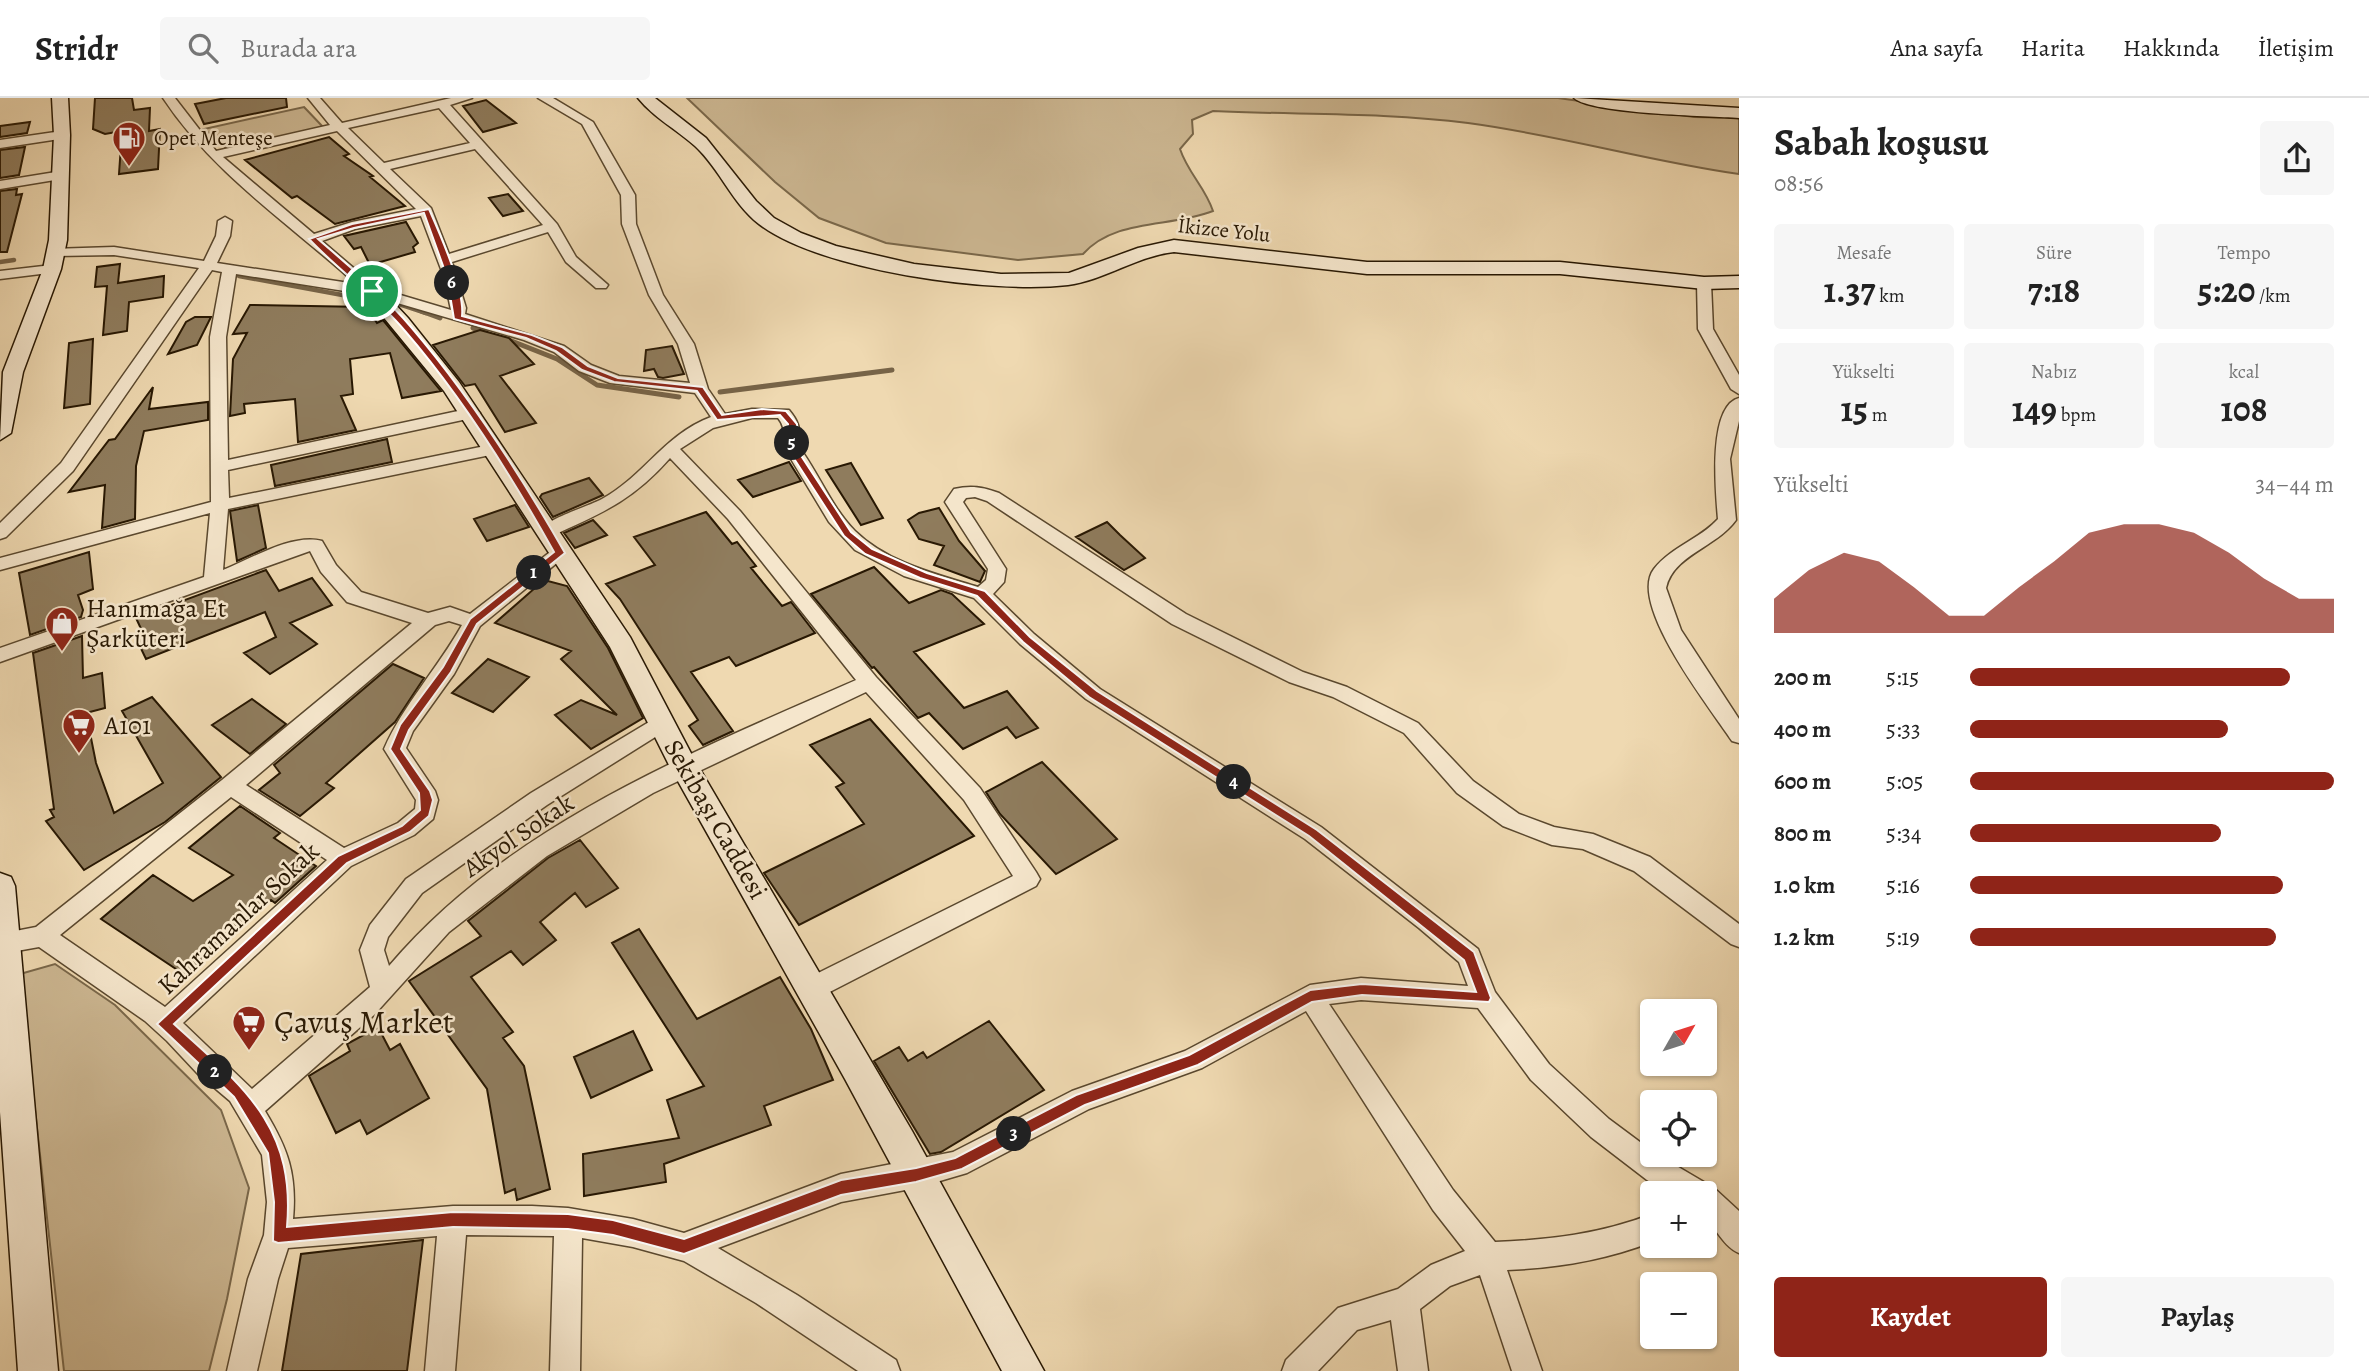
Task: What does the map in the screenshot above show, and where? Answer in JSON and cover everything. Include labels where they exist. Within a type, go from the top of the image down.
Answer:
[{"type":"street","points":[[0,433],[7,373],[53,261],[62,175],[60,98]]},
{"type":"street","points":[[169,98],[192,132],[226,168],[372,291]]},
{"type":"street","points":[[314,98],[339,127],[426,211],[459,308],[457,317]]},
{"type":"street","points":[[215,155],[466,98]]},
{"type":"street","points":[[544,98],[587,122],[628,195],[629,223],[656,295],[686,344],[700,389],[720,418],[762,412],[783,413],[792,424],[792,444],[796,454],[848,534],[869,551],[924,576],[981,594],[1027,639],[1093,694],[1313,833],[1427,921],[1469,956],[1485,998],[1540,1072],[1590,1119],[1674,1181]]},
{"type":"street","name":"İkizce Yolu","points":[[646,98],[674,125],[702,144],[735,182],[752,210],[770,224],[838,251],[947,274],[1066,279],[1092,275],[1149,248],[1174,246],[1367,268],[1560,268],[1704,283],[1739,282]]},
{"type":"street","points":[[1582,98],[1654,108],[1739,113]]},
{"type":"street","points":[[442,104],[552,227],[571,259],[601,285]]},
{"type":"street","points":[[0,144],[62,135]]},
{"type":"street","points":[[380,168],[479,144]]},
{"type":"street","points":[[0,185],[62,175]]},
{"type":"street","points":[[313,239],[352,226],[426,211]]},
{"type":"street","points":[[0,533],[67,467],[208,267],[223,236],[225,222]]},
{"type":"street","points":[[444,260],[552,227]]},
{"type":"street","points":[[0,275],[53,261],[114,251],[372,291],[529,337],[559,349],[585,368],[617,380],[700,389]]},
{"type":"street","points":[[213,581],[220,505],[218,337],[230,268]]},
{"type":"street","points":[[1704,283],[1703,322],[1707,339],[1739,389]]},
{"type":"street","name":"Sekibaşı Caddesi","points":[[372,291],[415,337],[472,413],[622,644],[683,765],[1024,1371]]},
{"type":"street","points":[[1739,403],[1733,434],[1721,459],[1727,520],[1718,533],[1673,561],[1658,576],[1657,595],[1669,630],[1739,735]]},
{"type":"street","points":[[220,467],[472,413]]},
{"type":"street","name":"Kahramanlar Sokak","points":[[170,1028],[343,859],[406,829],[425,813],[428,800],[424,791],[396,749],[404,728],[447,669],[473,622],[554,542],[633,487],[670,448],[720,418]]},
{"type":"street","points":[[670,448],[742,525],[869,682],[972,794],[1028,879],[811,989]]},
{"type":"street","points":[[0,564],[220,505],[495,449]]},
{"type":"street","points":[[981,594],[995,582],[997,569],[954,502],[960,493],[977,491],[993,497],[1179,619],[1411,728],[1465,787],[1511,820],[1552,835],[1585,840],[1642,864],[1739,937]]},
{"type":"street","points":[[0,656],[213,581],[297,548],[316,545],[328,568],[354,597],[428,620]]},
{"type":"street","points":[[3,943],[42,936],[230,786],[428,620],[450,614],[473,622]]},
{"type":"street","name":"Akyol Sokak","points":[[244,1100],[347,1026],[383,990],[439,926],[508,871],[610,806],[683,765],[869,682]]},
{"type":"street","points":[[383,990],[372,950],[378,932],[414,886],[539,799],[661,724]]},
{"type":"street","points":[[230,786],[343,859]]},
{"type":"street","points":[[0,886],[13,1205],[38,1371]]},
{"type":"street","points":[[42,936],[154,1013],[244,1100],[275,1152],[281,1202],[278,1235],[263,1279],[242,1371]]},
{"type":"street","points":[[684,1247],[841,1188],[916,1175],[957,1164],[1081,1100],[1193,1060],[1310,996],[1362,989],[1485,998]]},
{"type":"street","points":[[1310,996],[1443,1200],[1488,1256],[1527,1371]]},
{"type":"street","points":[[1717,1214],[1739,1239]]},
{"type":"street","points":[[278,1235],[453,1220],[568,1222],[613,1227],[684,1247],[762,1289],[885,1371]]},
{"type":"street","points":[[440,1371],[453,1220]]},
{"type":"street","points":[[565,1371],[568,1222]]},
{"type":"street","points":[[1297,1371],[1348,1318],[1380,1307],[1404,1303],[1441,1275],[1488,1256],[1554,1254],[1640,1233]]},
{"type":"street","points":[[1404,1303],[1413,1371]]},
{"type":"shaded area","points":[[687,98],[1558,98],[1694,117],[1739,118],[1739,174],[1536,134],[1436,119],[1213,111],[1192,120],[1193,134],[1180,149],[1213,211],[1111,234],[1083,254],[1018,260],[886,243],[819,218],[775,182]]},
{"type":"shaded area","points":[[304,107],[323,127],[227,149],[204,129]]},
{"type":"shaded area","points":[[55,964],[115,1005],[221,1110],[249,1188],[227,1299],[209,1371],[64,1371],[20,974]]},
{"type":"building","points":[[95,98],[132,98],[134,110],[150,108],[149,131],[160,129],[158,169],[119,174],[122,131],[105,134],[93,129]]},
{"type":"building","points":[[226,98],[286,98],[287,107],[204,124],[195,104]]},
{"type":"building","points":[[486,100],[516,123],[483,132],[463,106]]},
{"type":"building","points":[[30,122],[27,133],[0,137],[0,126]]},
{"type":"building","points":[[329,137],[349,154],[344,156],[373,176],[370,177],[405,206],[335,224],[297,196],[292,198],[245,160]]},
{"type":"building","points":[[25,147],[19,175],[0,178],[0,150]]},
{"type":"building","points":[[17,189],[16,195],[22,194],[7,252],[0,252],[0,191]]},
{"type":"building","points":[[508,194],[523,211],[503,216],[489,198]]},
{"type":"building","points":[[406,222],[418,243],[413,247],[415,252],[370,265],[361,247],[354,249],[344,236]]},
{"type":"building","points":[[120,264],[118,283],[164,276],[163,297],[129,302],[127,331],[103,335],[107,286],[95,287],[97,267]]},
{"type":"building","points":[[250,305],[366,307],[377,323],[383,320],[441,391],[402,398],[390,353],[350,359],[353,394],[341,396],[356,430],[298,442],[295,399],[244,404],[245,413],[230,416],[233,359],[247,333],[233,334]]},
{"type":"building","points":[[195,317],[211,317],[197,345],[168,354],[186,322]]},
{"type":"building","points":[[480,330],[509,338],[534,364],[500,376],[536,423],[505,432],[475,384],[465,386],[433,345]]},
{"type":"building","points":[[93,339],[90,404],[64,408],[69,343]]},
{"type":"building","points":[[672,346],[684,374],[663,378],[658,377],[654,369],[644,371],[646,350]]},
{"type":"building","points":[[153,387],[149,409],[208,402],[208,420],[144,431],[136,466],[135,519],[102,528],[105,485],[69,492],[109,440],[115,439]]},
{"type":"building","points":[[387,439],[392,462],[275,486],[271,465]]},
{"type":"building","points":[[789,462],[801,481],[753,497],[738,480]]},
{"type":"building","points":[[851,463],[883,518],[861,525],[826,470]]},
{"type":"building","points":[[589,478],[603,495],[553,517],[540,497],[542,494]]},
{"type":"building","points":[[258,505],[266,548],[237,561],[230,511]]},
{"type":"building","points":[[515,505],[529,527],[487,541],[474,519]]},
{"type":"building","points":[[939,508],[959,541],[985,571],[980,582],[934,565],[944,546],[919,539],[908,520],[919,513]]},
{"type":"building","points":[[706,512],[732,544],[737,542],[756,566],[751,568],[782,606],[791,602],[815,633],[736,666],[729,657],[691,672],[733,731],[703,745],[689,726],[698,720],[620,599],[606,584],[655,565],[634,537]]},
{"type":"building","points":[[593,520],[607,535],[575,548],[564,533]]},
{"type":"building","points":[[1107,522],[1145,558],[1124,570],[1076,537]]},
{"type":"building","points":[[89,552],[93,589],[78,595],[83,610],[81,617],[30,635],[19,573]]},
{"type":"building","points":[[874,567],[909,603],[941,590],[952,594],[984,624],[914,652],[964,708],[1007,691],[1038,728],[1016,738],[1007,727],[963,749],[929,713],[918,718],[874,667],[872,668],[811,594]]},
{"type":"building","points":[[266,570],[279,591],[312,578],[332,605],[290,623],[317,644],[270,674],[244,653],[276,637],[265,612],[146,659],[135,636],[143,633],[136,618]]},
{"type":"building","points":[[544,580],[567,586],[608,648],[643,718],[591,749],[555,715],[581,700],[617,715],[561,659],[571,651],[495,623]]},
{"type":"building","points":[[82,636],[83,678],[102,673],[105,708],[86,713],[96,763],[114,813],[163,783],[122,711],[152,697],[221,777],[165,822],[84,870],[46,821],[54,817],[50,810],[54,809],[33,653]]},
{"type":"building","points":[[488,659],[529,677],[493,712],[452,693]]},
{"type":"building","points":[[393,664],[424,678],[395,722],[326,783],[334,788],[300,816],[259,790],[280,773],[274,765]]},
{"type":"building","points":[[252,699],[286,724],[250,754],[212,725]]},
{"type":"building","points":[[870,719],[974,836],[799,925],[764,873],[864,824],[836,787],[844,783],[810,745]]},
{"type":"building","points":[[1042,762],[1117,839],[1056,874],[1000,814],[986,792]]},
{"type":"building","points":[[240,806],[280,833],[274,838],[316,866],[275,903],[271,900],[185,975],[101,919],[153,875],[193,901],[233,875],[189,848]]},
{"type":"building","points":[[580,840],[618,888],[586,907],[575,893],[540,922],[556,940],[523,965],[511,951],[471,977],[513,1032],[503,1038],[524,1066],[550,1189],[517,1200],[515,1189],[505,1193],[487,1089],[409,981],[481,936],[468,921],[548,858]]},
{"type":"building","points":[[639,929],[697,1019],[780,977],[811,1029],[833,1080],[764,1106],[771,1125],[664,1164],[666,1182],[584,1196],[583,1154],[679,1138],[667,1100],[704,1086],[612,943]]},
{"type":"building","points":[[989,1021],[1044,1090],[941,1152],[930,1154],[874,1061],[899,1047],[908,1061],[923,1052],[927,1058]]},
{"type":"building","points":[[378,1027],[390,1050],[400,1044],[429,1098],[367,1134],[360,1120],[336,1133],[309,1076],[350,1051],[347,1044]]},
{"type":"building","points":[[633,1031],[652,1070],[591,1098],[574,1057]]},
{"type":"building","points":[[423,1240],[407,1371],[282,1371],[301,1254]]},
{"type":"waterway","points":[[0,262],[14,260]]},
{"type":"waterway","points":[[239,276],[364,299]]},
{"type":"waterway","points":[[399,304],[426,313]]},
{"type":"waterway","points":[[421,311],[440,318]]},
{"type":"waterway","points":[[473,328],[486,332]]},
{"type":"waterway","points":[[504,338],[557,359],[597,385],[679,397]]},
{"type":"waterway","points":[[720,392],[892,370]]},
{"type":"place","name":"Opet Menteşe","points":[[129,168]]},
{"type":"place","name":"Hanımağa Et Şarküteri","points":[[62,653]]},
{"type":"place","name":"A101","points":[[79,755]]},
{"type":"place","name":"Çavuş Market","points":[[249,1052]]},
{"type":"route","points":[[426,211],[451,277],[459,308],[457,317],[529,337],[559,349],[585,368],[617,380],[700,389],[720,418],[762,412],[783,413],[792,424],[792,444],[796,454],[848,534],[869,551],[924,576],[981,594],[1027,639],[1093,694],[1313,833],[1469,956],[1485,998],[1362,989],[1310,996],[1193,1060],[1081,1100],[957,1164],[916,1175],[841,1188],[684,1247],[644,1238],[613,1227],[568,1222],[453,1220],[278,1235],[281,1202],[275,1152],[239,1092],[206,1065],[164,1024],[240,951],[313,890],[343,859],[406,829],[425,813],[428,800],[424,791],[402,763],[396,749],[404,728],[447,669],[473,622],[560,553],[535,509],[455,387],[407,327],[372,291],[313,239],[352,226],[426,211]]}]
